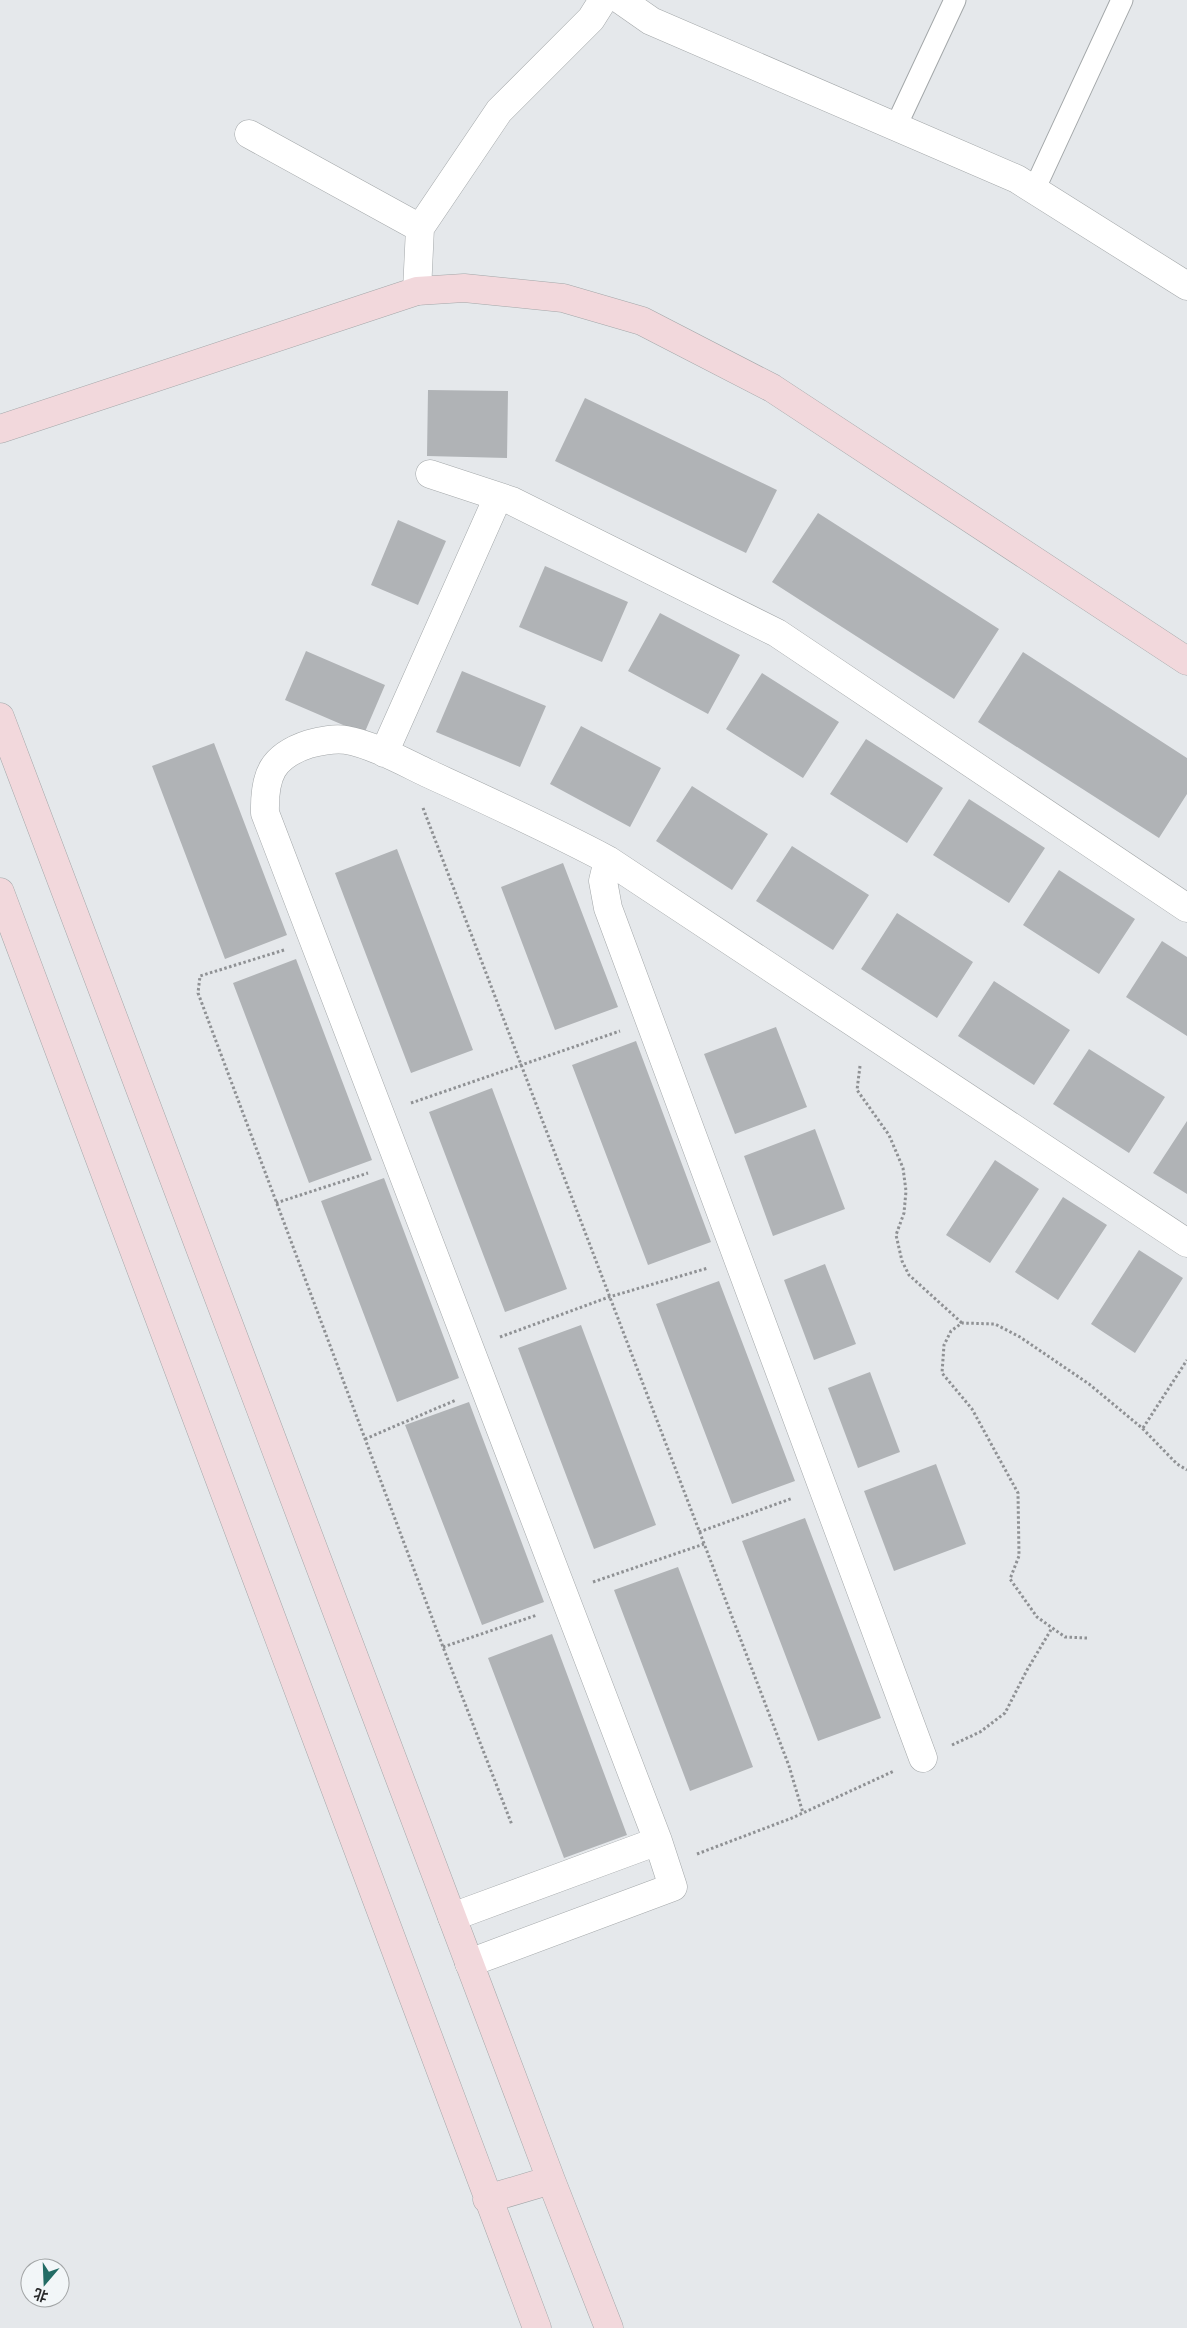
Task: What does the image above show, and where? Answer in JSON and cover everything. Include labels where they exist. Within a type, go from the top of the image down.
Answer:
[{"type":"main road","points":[[0,429],[417,291],[464,288],[563,298],[642,321],[772,388],[1187,661]]},
{"type":"main road","points":[[0,717],[551,2180],[609,2328]]},
{"type":"main road","points":[[0,892],[487,2199],[537,2328]]},
{"type":"main road","points":[[487,2199],[551,2180]]},
{"type":"street","points":[[417,291],[420,228],[499,111],[591,19],[603,0]]},
{"type":"street","points":[[621,0],[651,21],[1017,179],[1187,286]]},
{"type":"street","points":[[249,134],[420,228]]},
{"type":"street","points":[[430,474],[512,501],[777,632],[1187,908]]},
{"type":"street","points":[[395,758],[498,497]]},
{"type":"street","points":[[665,1864],[265,812],[265,789],[277,761],[290,750],[324,740],[347,740],[395,758],[545,827],[608,860],[1187,1243]]},
{"type":"street","points":[[608,860],[603,881],[608,908],[923,1758]]},
{"type":"street","points":[[452,1917],[665,1864]]},
{"type":"street","points":[[469,1963],[665,1864]]},
{"type":"lane","points":[[896,126],[955,0]]},
{"type":"lane","points":[[1034,190],[1122,0]]},
{"type":"path","points":[[395,758],[521,1065],[789,1766],[804,1813]]},
{"type":"path","points":[[314,941],[200,976],[198,993],[443,1647],[512,1825]]},
{"type":"path","points":[[380,1113],[649,1022]]},
{"type":"path","points":[[860,1064],[857,1090],[889,1135],[903,1168],[906,1191],[905,1206],[896,1235],[902,1261],[909,1274],[962,1323]]},
{"type":"path","points":[[276,1203],[399,1163]]},
{"type":"path","points":[[469,1348],[609,1297],[737,1260]]},
{"type":"path","points":[[1087,1638],[1065,1637],[1037,1617],[1010,1579],[1019,1556],[1018,1493],[972,1409],[942,1373],[944,1345],[951,1331],[962,1323],[995,1324],[1020,1337],[1089,1384],[1142,1428],[1177,1464],[1187,1470]]},
{"type":"path","points":[[1142,1428],[1187,1360]]},
{"type":"path","points":[[365,1439],[484,1388]]},
{"type":"path","points":[[699,1532],[822,1488]]},
{"type":"path","points":[[443,1647],[704,1544]]},
{"type":"path","points":[[665,1864],[804,1813],[980,1732],[1005,1712],[1052,1628]]},
{"type":"building","points":[[428,390],[508,391],[507,458],[427,456]]},
{"type":"building","points":[[585,398],[777,490],[746,553],[555,461]]},
{"type":"building","points":[[818,513],[999,629],[954,699],[772,582]]},
{"type":"building","points":[[398,520],[446,541],[418,605],[371,585]]},
{"type":"building","points":[[545,566],[628,602],[602,662],[519,627]]},
{"type":"building","points":[[660,613],[740,655],[708,714],[628,671]]},
{"type":"building","points":[[306,651],[385,685],[364,734],[285,700]]},
{"type":"building","points":[[1023,652],[1187,758],[1187,794],[1159,838],[978,722]]},
{"type":"building","points":[[462,671],[546,706],[520,767],[436,732]]},
{"type":"building","points":[[762,673],[839,722],[803,778],[726,729]]},
{"type":"building","points":[[581,726],[661,768],[630,827],[550,784]]},
{"type":"building","points":[[866,739],[943,788],[907,843],[830,794]]},
{"type":"building","points":[[214,743],[287,935],[225,959],[152,766]]},
{"type":"building","points":[[692,786],[768,834],[732,890],[656,841]]},
{"type":"building","points":[[969,799],[1045,848],[1009,903],[933,855]]},
{"type":"building","points":[[792,846],[869,895],[833,950],[756,901]]},
{"type":"building","points":[[397,849],[473,1050],[411,1073],[335,873]]},
{"type":"building","points":[[563,863],[618,1007],[555,1030],[501,887]]},
{"type":"building","points":[[1059,870],[1135,919],[1099,974],[1023,925]]},
{"type":"building","points":[[897,913],[973,962],[937,1018],[861,969]]},
{"type":"building","points":[[1162,941],[1187,957],[1187,1036],[1126,997]]},
{"type":"building","points":[[296,959],[372,1160],[309,1183],[233,983]]},
{"type":"building","points":[[994,981],[1070,1030],[1034,1085],[958,1036]]},
{"type":"building","points":[[776,1027],[807,1107],[735,1134],[704,1054]]},
{"type":"building","points":[[636,1041],[711,1242],[648,1265],[572,1065]]},
{"type":"building","points":[[1089,1049],[1165,1097],[1129,1153],[1053,1104]]},
{"type":"building","points":[[492,1088],[567,1289],[505,1312],[429,1112]]},
{"type":"building","points":[[1187,1121],[1187,1194],[1153,1173]]},
{"type":"building","points":[[815,1129],[845,1209],[773,1236],[744,1156]]},
{"type":"building","points":[[995,1160],[1039,1189],[990,1263],[946,1235]]},
{"type":"building","points":[[384,1178],[459,1378],[397,1402],[321,1201]]},
{"type":"building","points":[[1063,1197],[1107,1225],[1058,1300],[1015,1272]]},
{"type":"building","points":[[1139,1250],[1183,1278],[1135,1353],[1091,1324]]},
{"type":"building","points":[[825,1264],[856,1344],[814,1360],[784,1280]]},
{"type":"building","points":[[719,1281],[795,1481],[732,1504],[656,1304]]},
{"type":"building","points":[[581,1325],[656,1525],[594,1549],[518,1348]]},
{"type":"building","points":[[870,1372],[900,1452],[858,1468],[828,1388]]},
{"type":"building","points":[[469,1402],[544,1602],[482,1625],[405,1425]]},
{"type":"building","points":[[936,1464],[966,1544],[894,1571],[864,1491]]},
{"type":"building","points":[[805,1518],[881,1718],[818,1741],[742,1541]]},
{"type":"building","points":[[678,1567],[753,1767],[690,1791],[614,1590]]},
{"type":"building","points":[[552,1634],[627,1835],[564,1858],[488,1658]]}]
